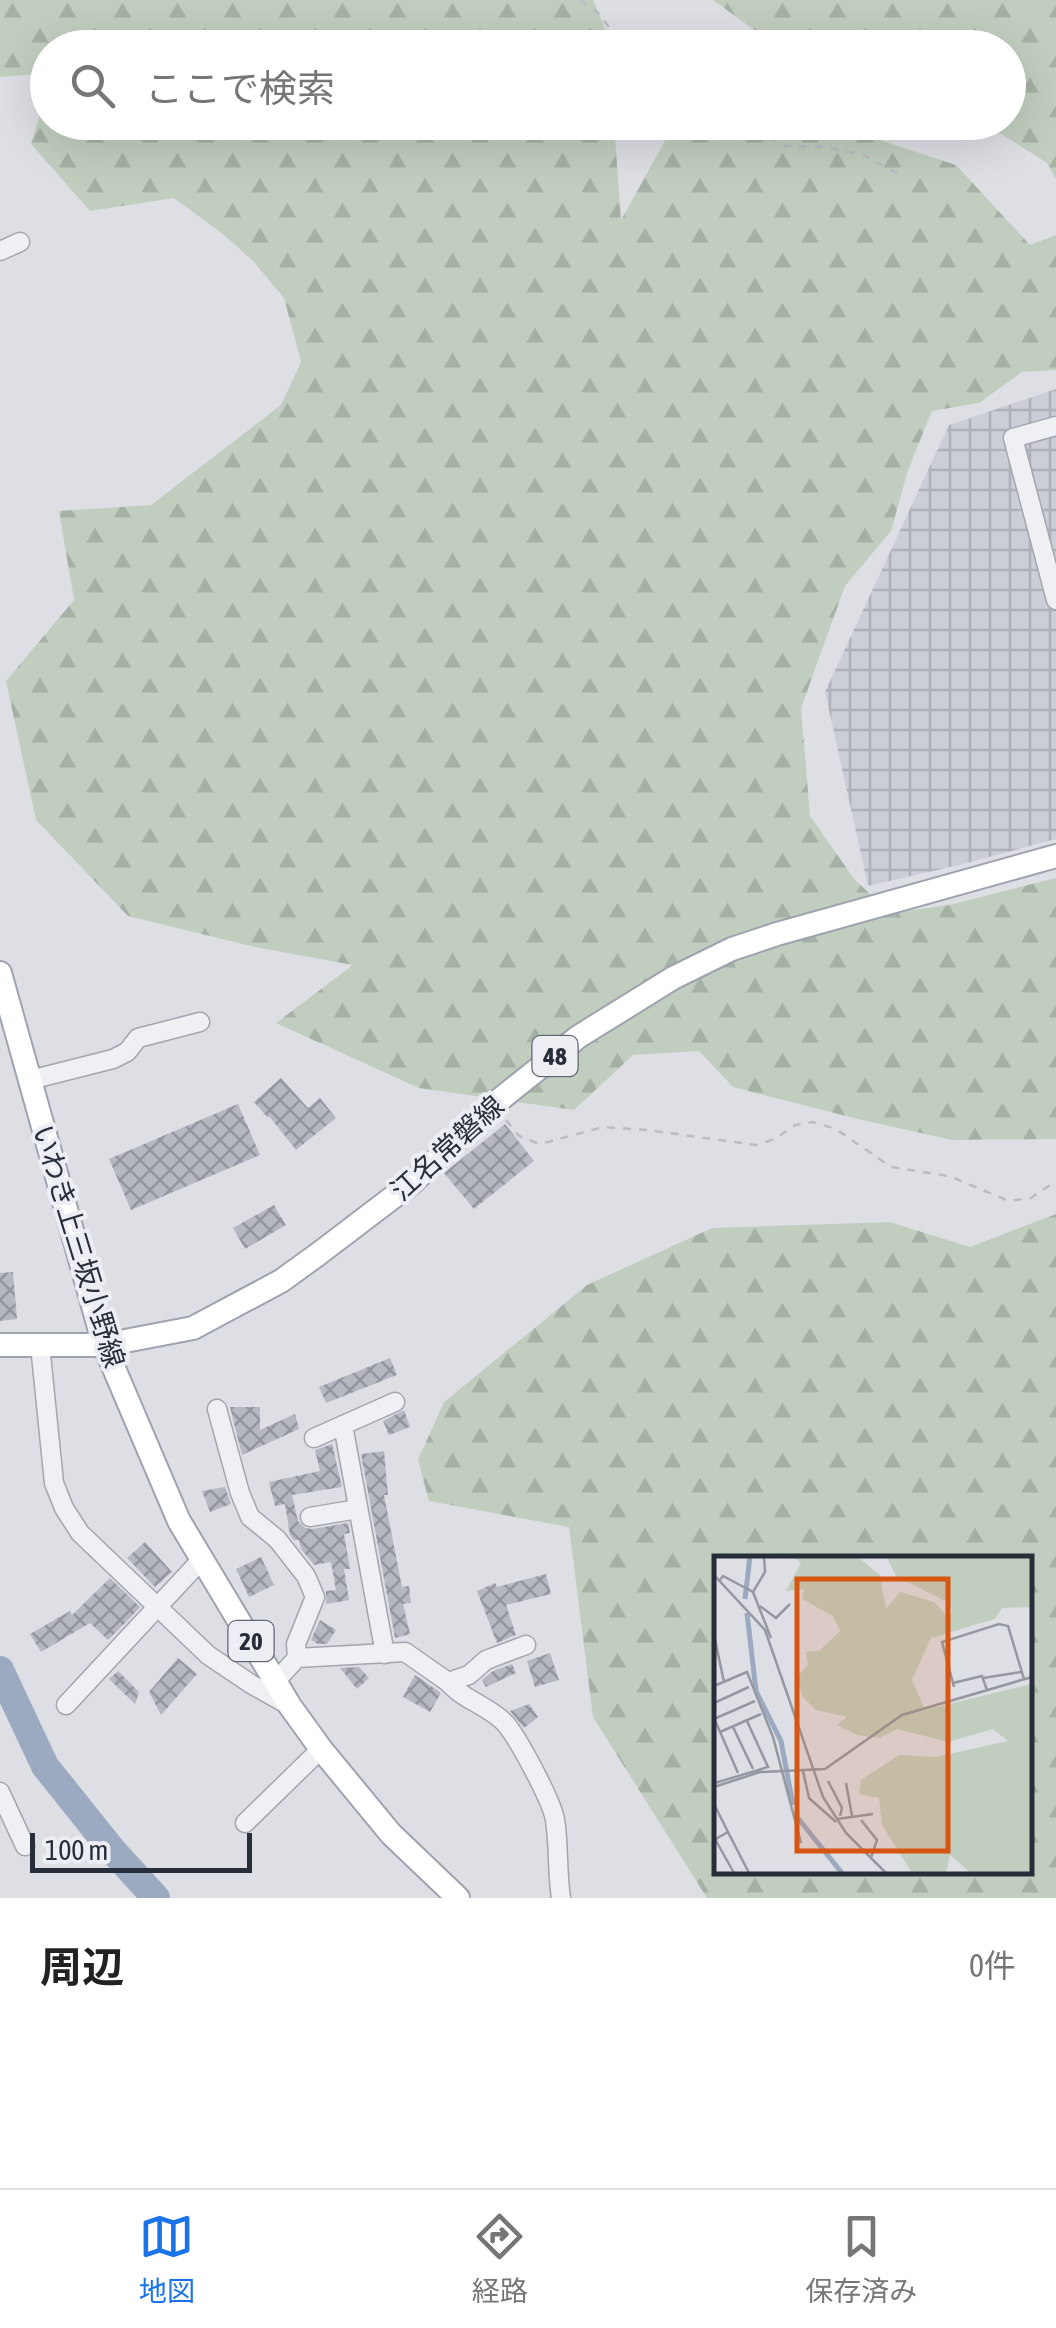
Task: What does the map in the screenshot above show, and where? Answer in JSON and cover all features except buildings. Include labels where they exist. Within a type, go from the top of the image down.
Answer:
[{"type":"main road","name":"江名常磐線","points":[[0,1344],[104,1345],[193,1328],[281,1281],[413,1182],[494,1105],[578,1037],[673,978],[732,949],[777,934],[1056,856]]},
{"type":"main road","name":"いわき上三坂小野線","points":[[0,973],[104,1345],[179,1521],[275,1682],[321,1749],[392,1834],[458,1898]]},
{"type":"street","points":[[0,251],[20,242]]},
{"type":"street","points":[[1056,426],[1014,438],[1056,600]]},
{"type":"street","points":[[30,1080],[113,1059],[128,1052],[138,1038],[200,1022]]},
{"type":"street","points":[[40,1345],[54,1483],[80,1532],[208,1654],[290,1706]]},
{"type":"street","points":[[314,1438],[394,1402]]},
{"type":"street","points":[[217,1409],[250,1517],[276,1540],[306,1576],[315,1597],[296,1644],[297,1658]]},
{"type":"street","points":[[343,1425],[386,1654]]},
{"type":"street","points":[[310,1517],[358,1509]]},
{"type":"street","points":[[66,1705],[202,1559]]},
{"type":"street","points":[[448,1682],[468,1675],[486,1660],[526,1645]]},
{"type":"street","points":[[275,1682],[297,1658],[406,1652],[454,1690],[502,1720],[545,1792],[556,1821],[561,1898]]},
{"type":"street","points":[[245,1823],[321,1749]]},
{"type":"street","points":[[0,1792],[25,1846]]},
{"type":"path","points":[[580,0],[598,13],[611,30]]},
{"type":"path","points":[[774,140],[786,146],[824,147],[864,155],[899,174]]},
{"type":"path","points":[[494,1105],[519,1136],[538,1142],[603,1126],[756,1145],[796,1124],[814,1122],[836,1129],[891,1167],[948,1176],[1009,1201],[1039,1195],[1056,1182]]},
{"type":"shaded area","points":[[1056,389],[1056,839],[868,886],[825,692],[949,425]]},
{"type":"green space","points":[[0,0],[593,0],[605,30],[30,30],[30,74],[0,77]]},
{"type":"green space","points":[[713,0],[1056,0],[1056,180],[1047,163],[1011,140],[1026,140],[1026,30],[754,30]]},
{"type":"green space","points":[[32,140],[615,140],[621,220],[666,140],[880,140],[956,165],[1030,245],[1056,235],[1056,370],[1022,372],[979,403],[932,411],[908,470],[891,531],[845,586],[801,708],[810,816],[855,880],[891,913],[949,905],[1056,878],[1056,1139],[952,1140],[858,1119],[733,1087],[699,1051],[633,1055],[574,1110],[419,1088],[276,1023],[353,965],[255,947],[128,916],[36,820],[6,681],[74,600],[59,511],[151,505],[281,405],[301,362],[284,298],[254,262],[224,235],[174,198],[90,211],[31,144]]},
{"type":"green space","points":[[1056,1214],[1056,1898],[707,1898],[593,1717],[569,1527],[429,1501],[418,1460],[444,1402],[587,1285],[712,1228],[890,1222],[970,1247]]},
{"type":"waterway","points":[[0,1670],[45,1766],[156,1898]]}]
